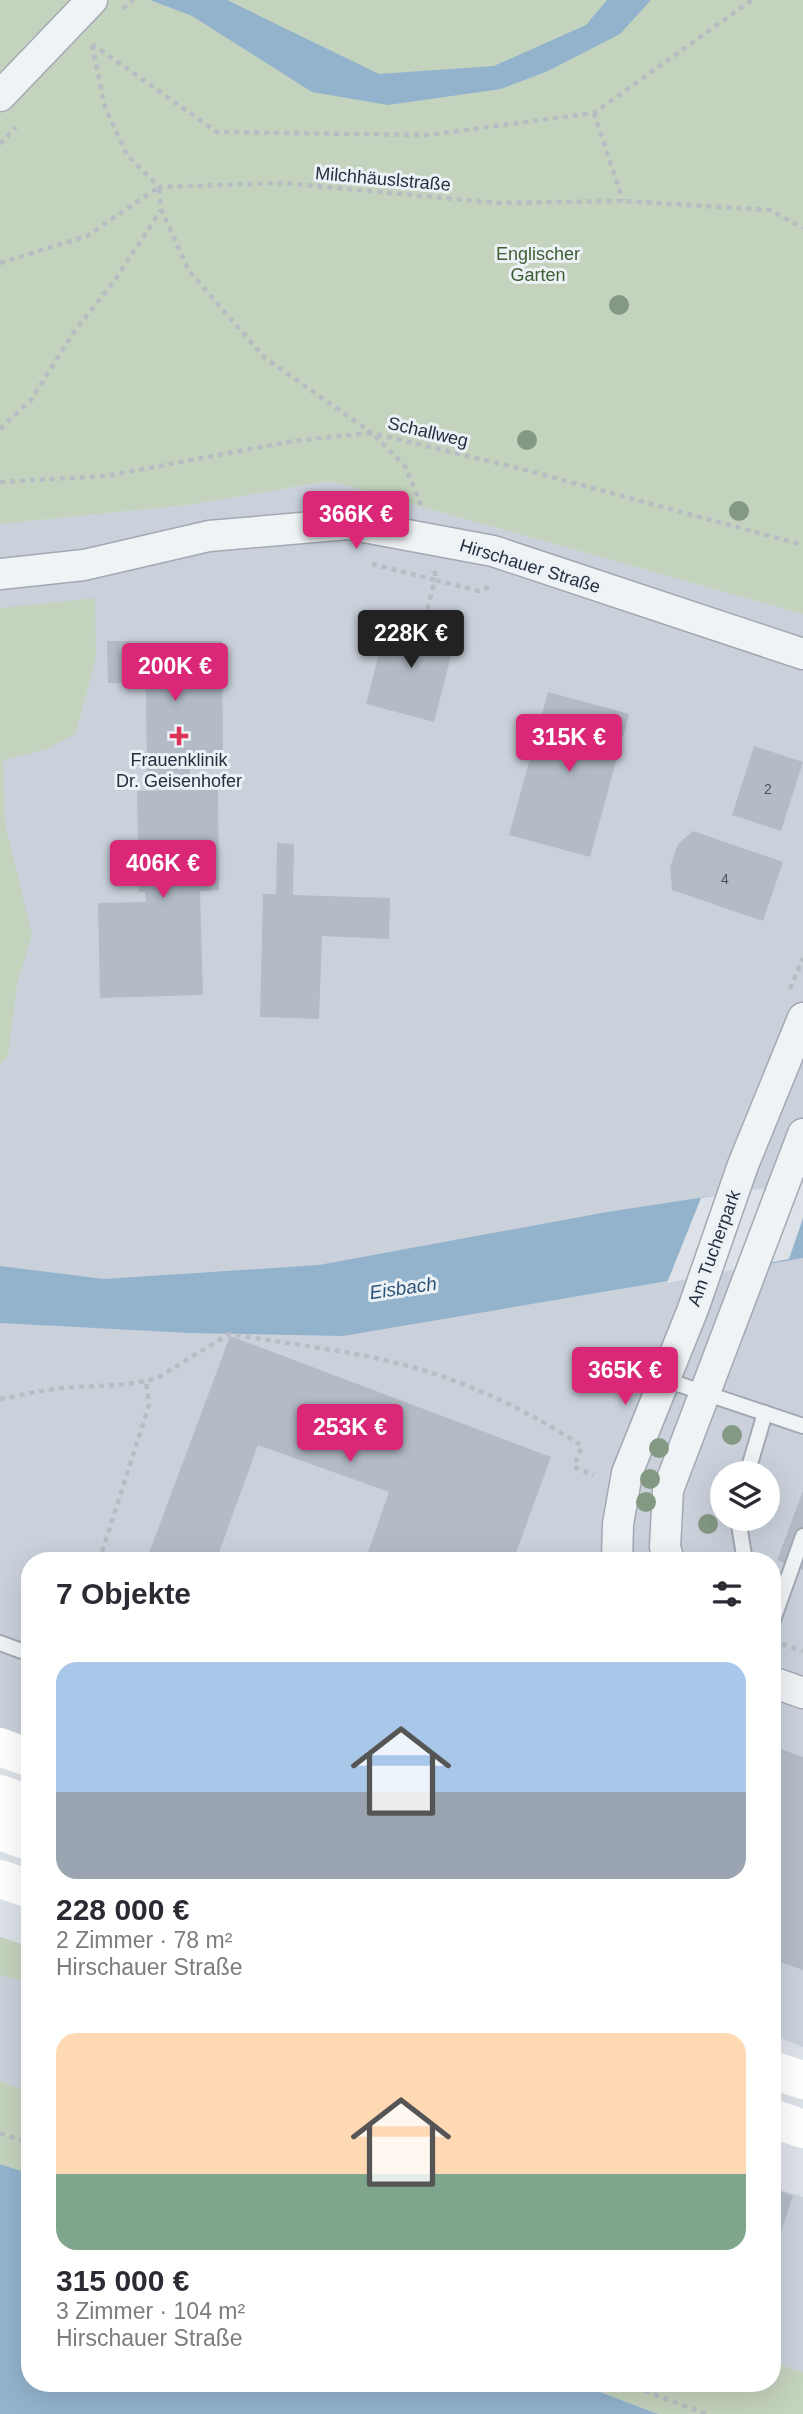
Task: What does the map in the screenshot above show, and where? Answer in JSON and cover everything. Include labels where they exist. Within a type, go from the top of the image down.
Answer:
[{"type":"main road","points":[[0,1747],[21,1755]]},
{"type":"main road","points":[[0,1794],[21,1802]]},
{"type":"main road","points":[[0,1831],[21,1839]]},
{"type":"main road","points":[[0,1879],[21,1886]]},
{"type":"main road","points":[[781,2073],[803,2080]]},
{"type":"main road","points":[[781,2121],[803,2129]]},
{"type":"street","points":[[0,96],[11,69],[89,2]]},
{"type":"street","name":"Hirschauer Straße","points":[[0,574],[84,565],[209,536],[348,524],[493,551],[803,654]]},
{"type":"street","name":"Am Tucherpark","points":[[617,1552],[618,1524],[627,1473],[693,1309],[743,1166],[803,1018]]},
{"type":"street","points":[[666,1552],[668,1490],[803,1134]]},
{"type":"street","points":[[781,1685],[803,1693]]},
{"type":"lane","points":[[663,1379],[803,1426]]},
{"type":"lane","points":[[751,1461],[765,1413]]},
{"type":"lane","points":[[740,1531],[744,1552]]},
{"type":"lane","points":[[781,1584],[803,1536]]},
{"type":"lane","points":[[0,1643],[21,1651]]},
{"type":"path","points":[[122,9],[134,0]]},
{"type":"path","points":[[92,44],[217,132],[428,135],[594,113],[752,0]]},
{"type":"path","points":[[0,263],[87,236],[159,187],[127,155],[104,107],[92,44],[89,2]]},
{"type":"path","points":[[594,113],[623,201]]},
{"type":"path","name":"Milchhäuslstraße","points":[[159,187],[283,183],[498,203],[623,201],[770,210],[803,228]]},
{"type":"path","name":"Schallweg","points":[[159,187],[161,209],[189,271],[265,358],[372,433],[526,470],[803,545]]},
{"type":"path","points":[[0,429],[31,400],[74,332],[115,280],[161,209]]},
{"type":"path","points":[[0,482],[106,477],[293,441],[372,433],[405,466],[433,538]]},
{"type":"path","points":[[422,628],[435,580]]},
{"type":"path","points":[[0,1399],[57,1389],[115,1387],[146,1382],[159,1377],[229,1334],[394,1362],[471,1388],[552,1426],[582,1446],[574,1467],[601,1478]]},
{"type":"path","points":[[102,1552],[149,1405],[146,1382]]},
{"type":"path","points":[[781,1643],[803,1651]]},
{"type":"path","points":[[0,2133],[21,2141]]},
{"type":"path","points":[[648,2392],[707,2414]]},
{"type":"shaded area","points":[[330,481],[803,614],[803,2047],[781,2038],[781,1552],[21,1552],[21,1736],[0,1728],[0,524],[187,505]]},
{"type":"shaded area","points":[[0,1937],[21,1944],[21,2104],[0,2096]]},
{"type":"shaded area","points":[[781,2190],[803,2197],[803,2372],[781,2366]]},
{"type":"green space","name":"Englischer Garten","points":[[0,0],[803,0],[803,614],[330,481],[187,505],[0,524]]},
{"type":"green space","points":[[95,598],[96,657],[76,733],[48,749],[3,760],[5,824],[32,935],[17,984],[8,1056],[0,1065],[0,608]]},
{"type":"green space","points":[[0,1937],[21,1944],[21,1981],[0,1975]]},
{"type":"green space","points":[[0,2081],[21,2089],[21,2171],[0,2164]]},
{"type":"green space","points":[[781,2366],[803,2372],[803,2414],[658,2414],[600,2392],[781,2392]]},
{"type":"water","points":[[150,0],[227,0],[379,74],[494,66],[586,25],[607,0],[651,0],[620,34],[546,72],[501,89],[388,105],[312,92],[192,16]]},
{"type":"water","name":"Eisbach","points":[[803,1182],[803,1258],[343,1336],[190,1333],[0,1323],[0,1266],[104,1279],[319,1265],[607,1212]]},
{"type":"water","points":[[0,2164],[21,2171],[21,2392],[600,2392],[658,2414],[0,2414]]},
{"type":"pier","points":[[803,1182],[803,1218],[789,1259],[667,1283],[701,1198]]},
{"type":"building","points":[[388,619],[456,637],[434,722],[366,704]]},
{"type":"building","points":[[107,641],[222,641],[223,761],[190,762],[190,789],[147,789],[146,684],[108,683]]},
{"type":"building","points":[[548,692],[629,714],[590,857],[509,835]]},
{"type":"building","points":[[754,746],[803,762],[781,831],[732,815]]},
{"type":"building","points":[[218,789],[219,890],[200,891],[203,995],[100,998],[98,903],[146,902],[145,892],[139,892],[137,791]]},
{"type":"building","points":[[693,831],[783,862],[763,921],[672,890],[670,867],[678,844]]},
{"type":"building","points":[[277,843],[294,844],[293,895],[390,898],[389,939],[322,936],[319,1019],[260,1017],[263,894],[276,894]]},
{"type":"building","points":[[230,1336],[551,1457],[516,1552],[368,1552],[389,1492],[258,1445],[219,1552],[149,1552]]},
{"type":"building","points":[[803,1491],[803,1570],[781,1562],[780,1552]]},
{"type":"building","points":[[781,1749],[803,1757],[803,1970],[781,1962]]},
{"type":"building","points":[[781,2191],[793,2196],[781,2231]]},
{"type":"place","name":"Frauenklinik Dr. Geisenhofer","points":[[179,736]]}]
